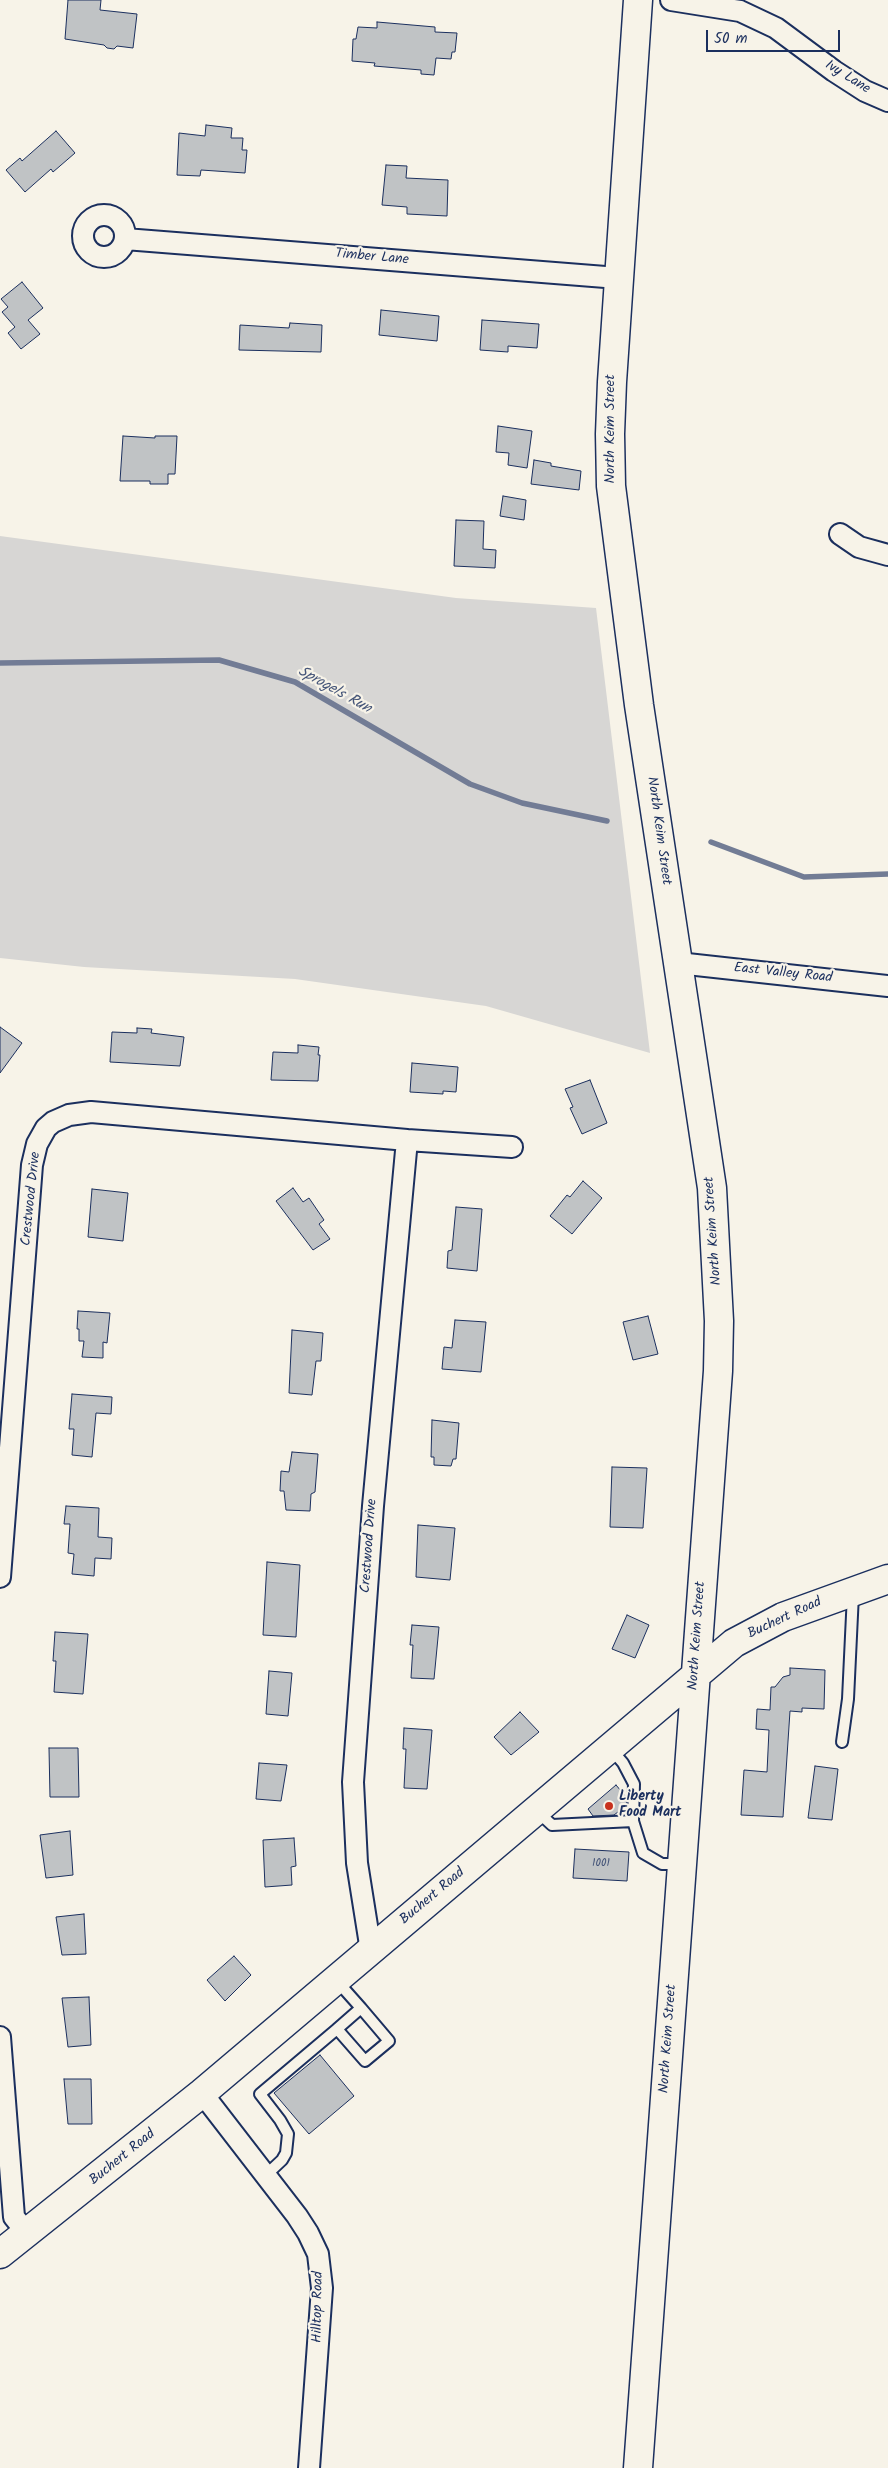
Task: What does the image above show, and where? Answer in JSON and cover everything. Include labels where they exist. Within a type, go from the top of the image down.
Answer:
[{"type":"street","name":"North Keim Street","points":[[638,0],[618,278],[610,434],[613,514],[712,1188],[719,1321],[718,1371],[638,2468]]},
{"type":"street","name":"Ivy Lane","points":[[672,0],[740,11],[776,28],[834,71],[865,91],[888,101]]},
{"type":"street","name":"Timber Lane","points":[[125,239],[618,278]]},
{"type":"street","points":[[840,534],[859,547],[888,554]]},
{"type":"street","name":"East Valley Road","points":[[678,963],[888,986]]},
{"type":"street","name":"Crestwood Drive","points":[[0,1577],[32,1165],[37,1144],[46,1128],[60,1118],[80,1112],[92,1112],[407,1140],[512,1147]]},
{"type":"street","name":"Crestwood Drive","points":[[371,1951],[357,1863],[353,1782],[373,1506],[407,1140]]},
{"type":"street","name":"Buchert Road","points":[[0,2254],[202,2093],[734,1643],[763,1626],[888,1579]]},
{"type":"street","points":[[0,2037],[14,2217],[27,2233]]},
{"type":"street","name":"Hilltop Road","points":[[202,2093],[266,2175],[308,2233],[318,2254],[322,2276],[309,2468]]},
{"type":"lane","points":[[842,1742],[848,1699],[853,1591]]},
{"type":"lane","points":[[610,1747],[623,1763],[634,1784],[633,1821],[643,1853],[662,1864],[682,1864]]},
{"type":"lane","points":[[536,1810],[552,1825],[633,1821]]},
{"type":"lane","points":[[336,1980],[389,2041],[365,2061],[337,2029]]},
{"type":"lane","points":[[266,2175],[282,2160],[286,2153],[288,2134],[260,2094],[361,2008]]},
{"type":"shaded area","points":[[0,536],[456,598],[596,608],[650,1053],[486,1006],[295,979],[84,967],[0,958]]},
{"type":"building","points":[[68,0],[101,0],[100,10],[137,14],[133,48],[117,46],[114,49],[107,48],[104,45],[65,39]]},
{"type":"building","points":[[377,22],[435,27],[435,32],[457,33],[455,52],[452,52],[451,59],[436,58],[434,75],[421,74],[421,70],[374,66],[375,63],[352,61],[353,39],[356,39],[358,27],[377,28]]},
{"type":"building","points":[[206,125],[232,128],[231,138],[243,138],[242,150],[247,150],[245,173],[201,170],[200,176],[177,175],[179,133],[205,136]]},
{"type":"building","points":[[56,131],[75,153],[53,172],[51,169],[25,192],[6,170],[20,158],[22,161]]},
{"type":"building","points":[[386,165],[407,166],[406,178],[448,180],[447,216],[407,214],[407,207],[382,205]]},
{"type":"building","points":[[22,282],[43,308],[28,320],[40,334],[21,349],[8,333],[15,327],[2,312],[8,307],[1,299]]},
{"type":"building","points":[[381,310],[439,316],[437,341],[379,335]]},
{"type":"building","points":[[482,320],[539,324],[537,348],[508,346],[508,352],[480,350]]},
{"type":"building","points":[[290,323],[322,325],[321,352],[239,350],[240,325],[289,328]]},
{"type":"building","points":[[498,426],[532,431],[527,468],[508,465],[509,453],[496,452]]},
{"type":"building","points":[[123,436],[155,438],[155,436],[177,436],[175,474],[168,474],[168,484],[150,484],[150,481],[120,481]]},
{"type":"building","points":[[534,460],[551,463],[551,466],[581,471],[579,490],[531,484]]},
{"type":"building","points":[[503,496],[526,500],[524,520],[500,516]]},
{"type":"building","points":[[456,520],[484,521],[483,549],[496,550],[495,568],[454,566]]},
{"type":"building","points":[[0,1027],[22,1043],[0,1073]]},
{"type":"building","points":[[137,1028],[152,1029],[151,1033],[184,1037],[180,1066],[110,1062],[112,1032],[137,1033]]},
{"type":"building","points":[[298,1045],[319,1047],[318,1081],[271,1080],[273,1052],[298,1053]]},
{"type":"building","points":[[412,1063],[458,1067],[456,1092],[443,1091],[443,1094],[410,1092]]},
{"type":"building","points":[[590,1080],[607,1123],[582,1134],[570,1108],[573,1107],[565,1089]]},
{"type":"building","points":[[583,1181],[602,1198],[572,1234],[550,1216],[567,1195],[570,1197]]},
{"type":"building","points":[[293,1188],[303,1202],[309,1198],[324,1220],[319,1224],[330,1239],[313,1250],[276,1201]]},
{"type":"building","points":[[92,1189],[128,1193],[123,1241],[88,1237]]},
{"type":"building","points":[[456,1207],[482,1209],[477,1271],[447,1268],[448,1251],[452,1250]]},
{"type":"building","points":[[78,1311],[110,1313],[107,1343],[103,1342],[103,1358],[82,1357],[84,1341],[79,1341],[79,1329],[77,1329]]},
{"type":"building","points":[[648,1316],[658,1354],[633,1360],[623,1322]]},
{"type":"building","points":[[455,1320],[486,1322],[481,1372],[442,1369],[444,1347],[452,1348]]},
{"type":"building","points":[[292,1330],[323,1333],[321,1361],[316,1361],[312,1395],[289,1393]]},
{"type":"building","points":[[72,1394],[112,1397],[111,1414],[96,1413],[92,1457],[72,1455],[74,1429],[69,1429]]},
{"type":"building","points":[[432,1420],[459,1423],[456,1459],[453,1459],[451,1466],[434,1465],[434,1457],[431,1457]]},
{"type":"building","points":[[292,1452],[318,1454],[315,1492],[311,1494],[310,1511],[286,1510],[284,1491],[280,1491],[281,1471],[289,1472]]},
{"type":"building","points":[[612,1467],[647,1468],[643,1528],[610,1527]]},
{"type":"building","points":[[66,1506],[99,1508],[98,1537],[112,1538],[111,1559],[95,1558],[94,1576],[72,1574],[74,1554],[68,1553],[70,1524],[64,1524]]},
{"type":"building","points":[[418,1525],[455,1528],[450,1580],[416,1577]]},
{"type":"building","points":[[267,1562],[300,1565],[296,1637],[263,1635]]},
{"type":"building","points":[[627,1615],[649,1625],[635,1658],[612,1649]]},
{"type":"building","points":[[412,1625],[439,1627],[434,1679],[411,1678],[413,1645],[410,1645]]},
{"type":"building","points":[[55,1632],[88,1634],[83,1694],[54,1692],[56,1661],[53,1661]]},
{"type":"building","points":[[790,1668],[825,1670],[824,1709],[802,1708],[802,1712],[790,1711],[783,1817],[741,1815],[744,1770],[767,1772],[769,1730],[756,1729],[757,1709],[770,1710],[771,1687],[775,1687],[783,1677],[790,1675]]},
{"type":"building","points":[[269,1671],[292,1673],[288,1716],[266,1714]]},
{"type":"building","points":[[520,1712],[539,1732],[511,1755],[494,1737]]},
{"type":"building","points":[[404,1728],[432,1730],[427,1789],[404,1788],[406,1749],[403,1749]]},
{"type":"building","points":[[49,1748],[78,1748],[79,1797],[50,1797]]},
{"type":"building","points":[[259,1763],[287,1765],[281,1801],[256,1799]]},
{"type":"building","points":[[815,1766],[838,1769],[832,1820],[808,1818]]},
{"type":"building","name":"Liberty Food Mart","points":[[616,1785],[627,1798],[627,1805],[614,1815],[593,1816],[588,1809]]},
{"type":"building","points":[[70,1831],[73,1875],[46,1878],[40,1835]]},
{"type":"building","points":[[294,1838],[296,1866],[291,1867],[292,1885],[265,1887],[263,1840]]},
{"type":"building","points":[[575,1849],[629,1852],[627,1881],[573,1878]]},
{"type":"building","points":[[84,1914],[86,1954],[62,1955],[56,1917]]},
{"type":"building","points":[[234,1956],[251,1975],[225,2001],[207,1980]]},
{"type":"building","points":[[89,1997],[91,2045],[68,2047],[62,1998]]},
{"type":"building","points":[[320,2055],[354,2096],[309,2134],[274,2093]]},
{"type":"building","points":[[64,2079],[91,2079],[92,2124],[68,2124]]},
{"type":"waterway","name":"Sprogels Run","points":[[0,663],[219,660],[295,682],[470,784],[522,803],[607,821]]},
{"type":"waterway","name":"Sprogels Run","points":[[711,842],[804,877],[888,874]]},
{"type":"place","name":"Liberty Food Mart","points":[[609,1806]]}]
